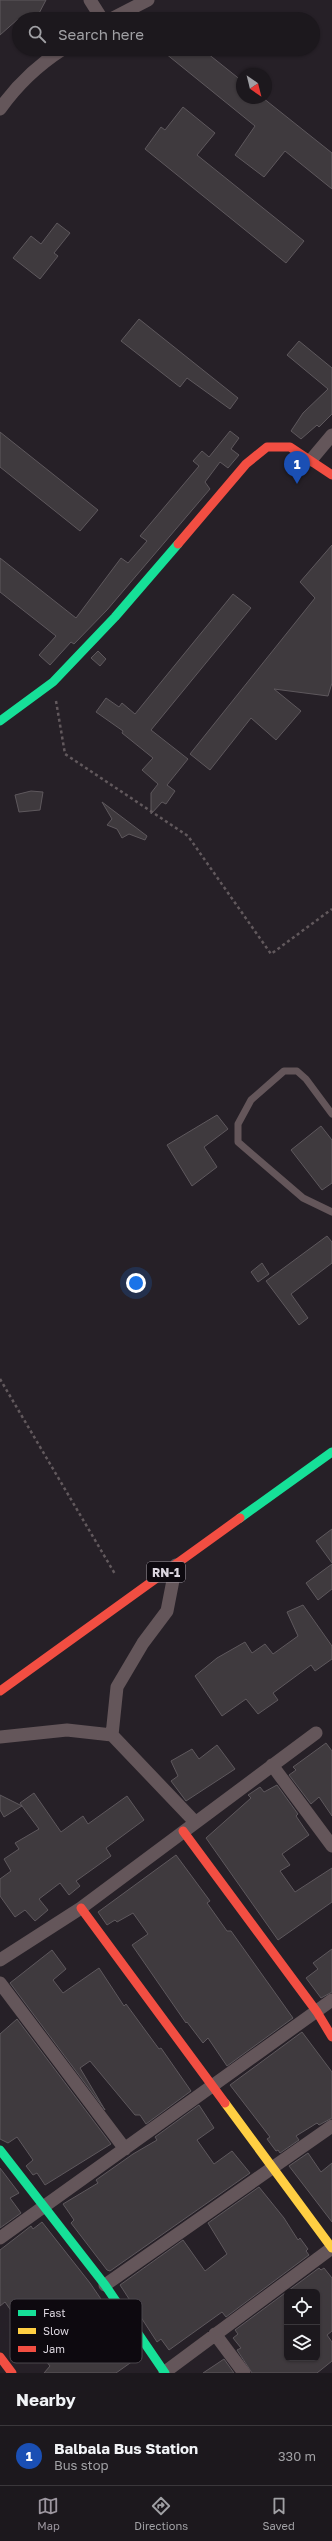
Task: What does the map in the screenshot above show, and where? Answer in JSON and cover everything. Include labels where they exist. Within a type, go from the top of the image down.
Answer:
[{"type":"street","points":[[90,0],[98,12]]},
{"type":"street","points":[[125,12],[148,0]]},
{"type":"street","points":[[0,109],[12,93],[44,61],[52,56]]},
{"type":"street","points":[[311,460],[332,435]]},
{"type":"street","points":[[0,721],[53,682],[115,617],[246,464],[267,447],[290,448],[311,460],[332,475]]},
{"type":"street","name":"RN-1","points":[[0,1691],[332,1452]]},
{"type":"street","points":[[112,1735],[117,1687],[143,1643],[167,1612],[176,1565]]},
{"type":"street","points":[[0,1737],[67,1730],[112,1735],[195,1822]]},
{"type":"street","points":[[0,1960],[81,1908],[316,1733]]},
{"type":"street","points":[[272,1765],[332,1846]]},
{"type":"street","points":[[183,1831],[317,2012],[332,2037]]},
{"type":"street","points":[[81,1908],[332,2248],[165,2372],[142,2339]]},
{"type":"street","points":[[0,1983],[125,2149]]},
{"type":"street","points":[[0,2238],[332,2000]]},
{"type":"street","points":[[105,2285],[273,2169],[332,2126]]},
{"type":"street","points":[[0,2150],[45,2206],[115,2299]]},
{"type":"street","points":[[216,2334],[244,2373]]},
{"type":"street","points":[[0,2357],[12,2373]]},
{"type":"lane","points":[[332,1114],[306,1079],[297,1071],[284,1071],[251,1100],[238,1124],[238,1142],[303,1198],[332,1212]]},
{"type":"path","points":[[53,682],[65,754],[188,836],[270,954],[332,909]]},
{"type":"path","points":[[0,1379],[114,1574]]},
{"type":"building","points":[[0,0],[46,0],[40,12],[12,12],[12,24],[0,35]]},
{"type":"building","points":[[169,56],[211,56],[236,76],[236,104],[271,104],[332,153],[332,189],[285,151],[264,177],[235,155],[255,126]]},
{"type":"building","points":[[183,107],[215,133],[197,155],[304,241],[286,263],[145,149],[161,127],[165,130]]},
{"type":"building","points":[[57,223],[70,233],[54,253],[58,256],[40,279],[13,258],[31,236],[41,244]]},
{"type":"building","points":[[139,319],[238,398],[230,409],[187,378],[180,387],[121,341]]},
{"type":"building","points":[[299,341],[332,368],[332,414],[319,427],[317,425],[301,439],[291,431],[303,413],[328,389],[287,355]]},
{"type":"building","points":[[230,431],[239,438],[231,449],[239,455],[228,468],[220,462],[205,482],[210,489],[107,610],[74,644],[71,642],[50,665],[39,655],[56,636],[0,592],[0,558],[76,618],[121,558],[128,563],[147,541],[140,536],[199,466],[193,461],[202,451],[209,457]]},
{"type":"building","points":[[0,432],[98,510],[80,531],[0,467]]},
{"type":"building","points":[[332,545],[332,683],[328,696],[274,689],[301,711],[276,740],[251,718],[210,770],[190,754],[315,598],[300,582]]},
{"type":"building","points":[[233,594],[251,608],[151,730],[188,759],[167,785],[175,791],[166,804],[162,802],[151,814],[151,793],[158,784],[142,770],[153,758],[122,733],[123,731],[96,712],[106,698],[119,707],[122,703],[135,714]]},
{"type":"building","points":[[98,651],[106,659],[100,666],[91,658]]},
{"type":"building","points":[[31,791],[43,792],[40,810],[19,812],[15,795]]},
{"type":"building","points":[[102,802],[147,836],[145,840],[129,834],[122,838],[117,829],[107,825],[112,819]]},
{"type":"building","points":[[217,1115],[228,1129],[204,1147],[217,1167],[192,1186],[167,1145]]},
{"type":"building","points":[[321,1126],[332,1140],[332,1183],[322,1190],[291,1150]]},
{"type":"building","points":[[327,1236],[332,1242],[332,1263],[291,1294],[308,1318],[299,1325],[266,1281]]},
{"type":"building","points":[[262,1263],[269,1274],[258,1282],[251,1272]]},
{"type":"building","points":[[332,1529],[332,1563],[316,1541]]},
{"type":"building","points":[[332,1564],[332,1589],[318,1600],[306,1583]]},
{"type":"building","points":[[303,1605],[332,1646],[332,1659],[315,1671],[311,1665],[273,1693],[278,1700],[258,1714],[246,1699],[222,1716],[195,1676],[217,1658],[245,1642],[252,1653],[265,1644],[273,1654],[298,1636],[287,1612]]},
{"type":"building","points":[[326,1743],[332,1751],[332,1816],[319,1797],[311,1804],[289,1775],[296,1770],[293,1767]]},
{"type":"building","points":[[217,1745],[235,1769],[186,1801],[171,1781],[178,1776],[171,1761],[192,1749],[199,1759]]},
{"type":"building","points":[[277,1785],[298,1814],[296,1816],[309,1835],[282,1854],[290,1865],[280,1871],[295,1892],[332,1868],[332,1902],[278,1940],[206,1838],[251,1798],[248,1795],[260,1787],[264,1792]]},
{"type":"building","points":[[34,1793],[61,1832],[83,1816],[88,1824],[127,1796],[144,1820],[106,1848],[111,1856],[76,1881],[80,1886],[69,1895],[60,1883],[39,1899],[48,1910],[35,1921],[25,1910],[15,1917],[0,1896],[0,1879],[11,1871],[4,1859],[19,1849],[15,1843],[39,1829],[20,1803]]},
{"type":"building","points":[[0,1795],[22,1806],[4,1817],[0,1810]]},
{"type":"building","points":[[176,1855],[210,1901],[207,1903],[227,1931],[231,1931],[293,2018],[227,2066],[208,2038],[203,2043],[187,2022],[186,2023],[132,1945],[148,1934],[133,1913],[117,1922],[115,1920],[107,1925],[98,1912]]},
{"type":"building","points":[[332,1949],[332,1992],[321,1998],[306,1978],[318,1969],[313,1963]]},
{"type":"building","points":[[52,1950],[66,1969],[53,1980],[63,1993],[99,1968],[124,2006],[126,2004],[159,2049],[161,2048],[191,2091],[146,2124],[140,2115],[135,2115],[90,2061],[80,2068],[105,2110],[10,1983]]},
{"type":"building","points":[[17,2019],[111,2144],[45,2185],[37,2173],[33,2175],[26,2166],[33,2160],[17,2137],[8,2143],[0,2139],[0,2034]]},
{"type":"building","points":[[302,2032],[332,2072],[332,2118],[319,2125],[317,2123],[296,2136],[299,2140],[280,2153],[278,2150],[276,2151],[267,2139],[270,2137],[230,2085]]},
{"type":"building","points":[[199,2105],[214,2128],[197,2140],[214,2164],[232,2151],[250,2173],[110,2271],[107,2270],[71,2223],[74,2220],[63,2204],[98,2183],[96,2180],[133,2154],[157,2140],[155,2137]]},
{"type":"building","points":[[308,2153],[321,2172],[332,2163],[332,2222],[289,2166]]},
{"type":"building","points":[[0,2168],[19,2193],[10,2198],[21,2213],[0,2228]]},
{"type":"building","points":[[259,2187],[284,2218],[298,2240],[300,2238],[308,2249],[306,2251],[309,2255],[226,2317],[222,2312],[169,2350],[161,2339],[157,2342],[142,2319],[142,2299],[129,2299],[120,2285],[183,2240],[205,2271],[227,2254],[208,2223]]},
{"type":"building","points":[[42,2222],[101,2299],[10,2299],[10,2309],[5,2302],[0,2306],[0,2250],[31,2226],[33,2229]]},
{"type":"building","points":[[319,2268],[321,2270],[324,2268],[332,2278],[332,2331],[327,2335],[332,2342],[332,2361],[317,2373],[252,2373],[237,2350],[241,2348],[233,2338],[238,2334],[235,2330],[284,2294],[284,2361],[320,2361],[320,2289],[291,2289]]},
{"type":"building","points":[[224,2359],[234,2373],[203,2373]]},
{"type":"building","points":[[48,2363],[130,2363],[116,2373],[44,2373],[50,2366]]},
{"type":"traffic: fast","points":[[0,721],[53,682],[115,617],[178,544]]},
{"type":"traffic: fast","points":[[240,1518],[332,1452]]},
{"type":"traffic: fast","points":[[0,2150],[115,2299]]},
{"type":"traffic: fast","points":[[142,2339],[165,2373]]},
{"type":"traffic: slow","points":[[225,2103],[332,2248]]},
{"type":"traffic: jam","points":[[178,544],[246,464],[267,447],[290,447],[332,475]]},
{"type":"traffic: jam","points":[[0,1691],[240,1518]]},
{"type":"traffic: jam","points":[[183,1831],[317,2012],[332,2037]]},
{"type":"traffic: jam","points":[[81,1908],[225,2103]]},
{"type":"traffic: jam","points":[[0,2357],[12,2373]]},
{"type":"place","name":"Balbala Bus Station","points":[[297,484]]}]
